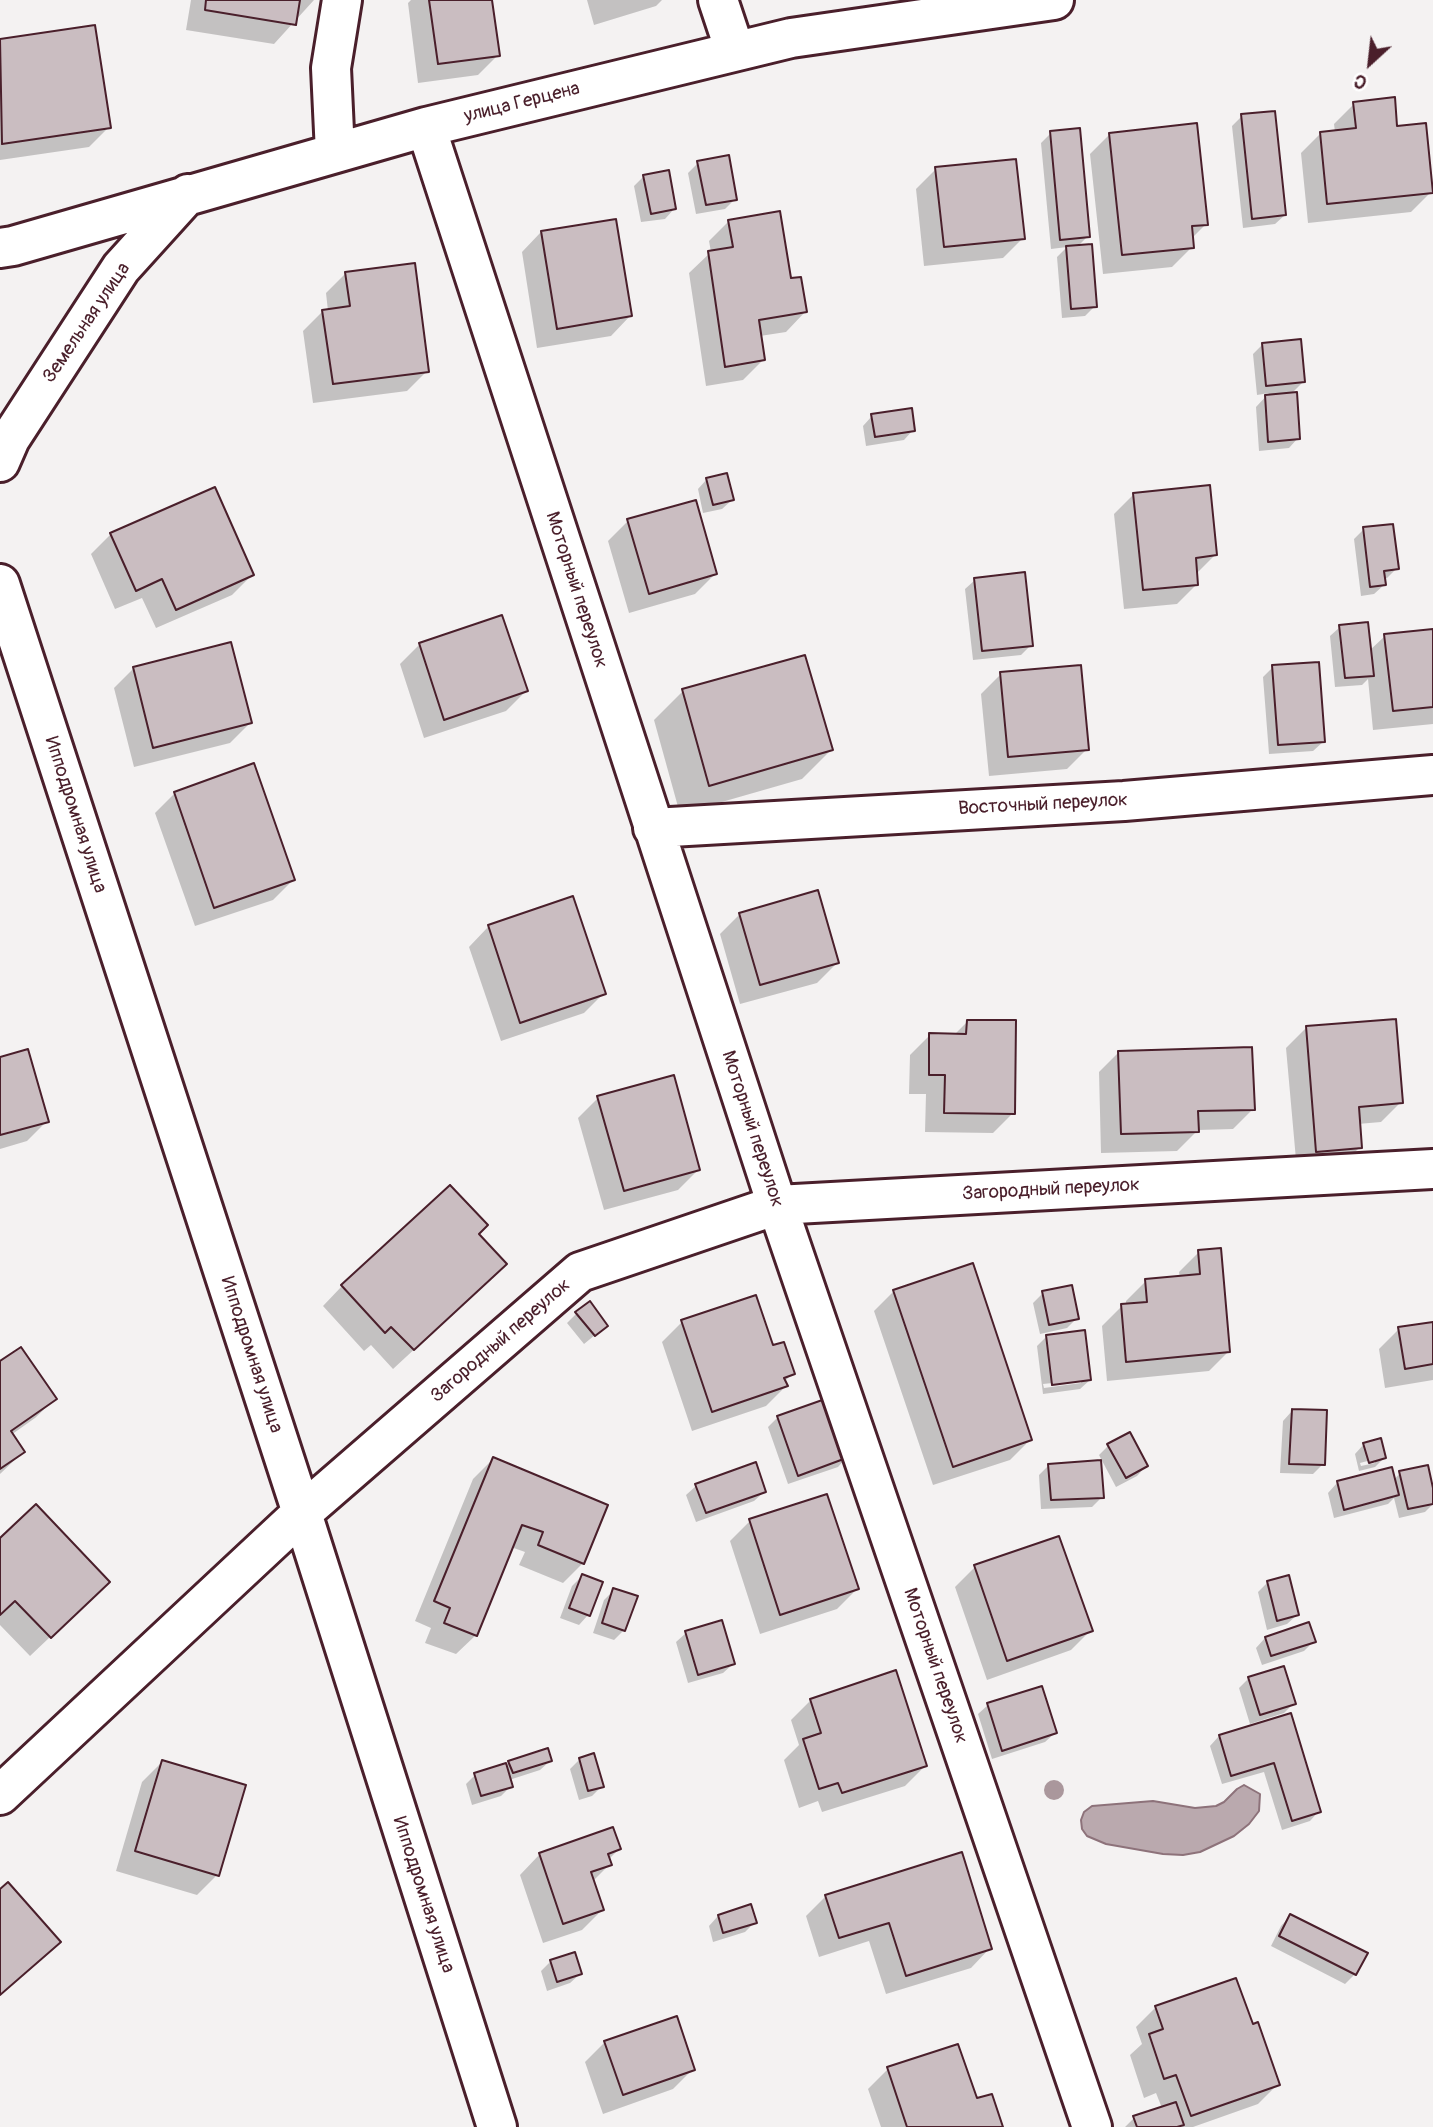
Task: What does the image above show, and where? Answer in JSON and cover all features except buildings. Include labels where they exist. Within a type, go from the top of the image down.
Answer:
[{"type":"street","points":[[335,153],[331,68],[342,0]]},
{"type":"street","points":[[718,0],[735,51]]},
{"type":"street","name":"улица Герцена","points":[[0,248],[426,127],[735,51],[791,38],[1054,0]]},
{"type":"street","name":"Моторный переулок","points":[[426,127],[777,1205],[1092,2127]]},
{"type":"street","name":"Земельная улица","points":[[0,462],[10,439],[121,268],[188,194]]},
{"type":"street","name":"Ипподромная улица","points":[[0,584],[302,1513],[497,2127]]},
{"type":"street","name":"Восточный переулок","points":[[653,828],[1124,801],[1433,775]]},
{"type":"street","name":"Загородный переулок","points":[[0,1795],[302,1513],[580,1272],[777,1205],[1433,1169]]},
{"type":"shaded area","points":[[1244,1785],[1260,1794],[1259,1811],[1249,1824],[1234,1836],[1200,1852],[1163,1854],[1106,1844],[1087,1836],[1082,1829],[1084,1812],[1092,1806],[1153,1801],[1195,1808],[1216,1806]]}]
